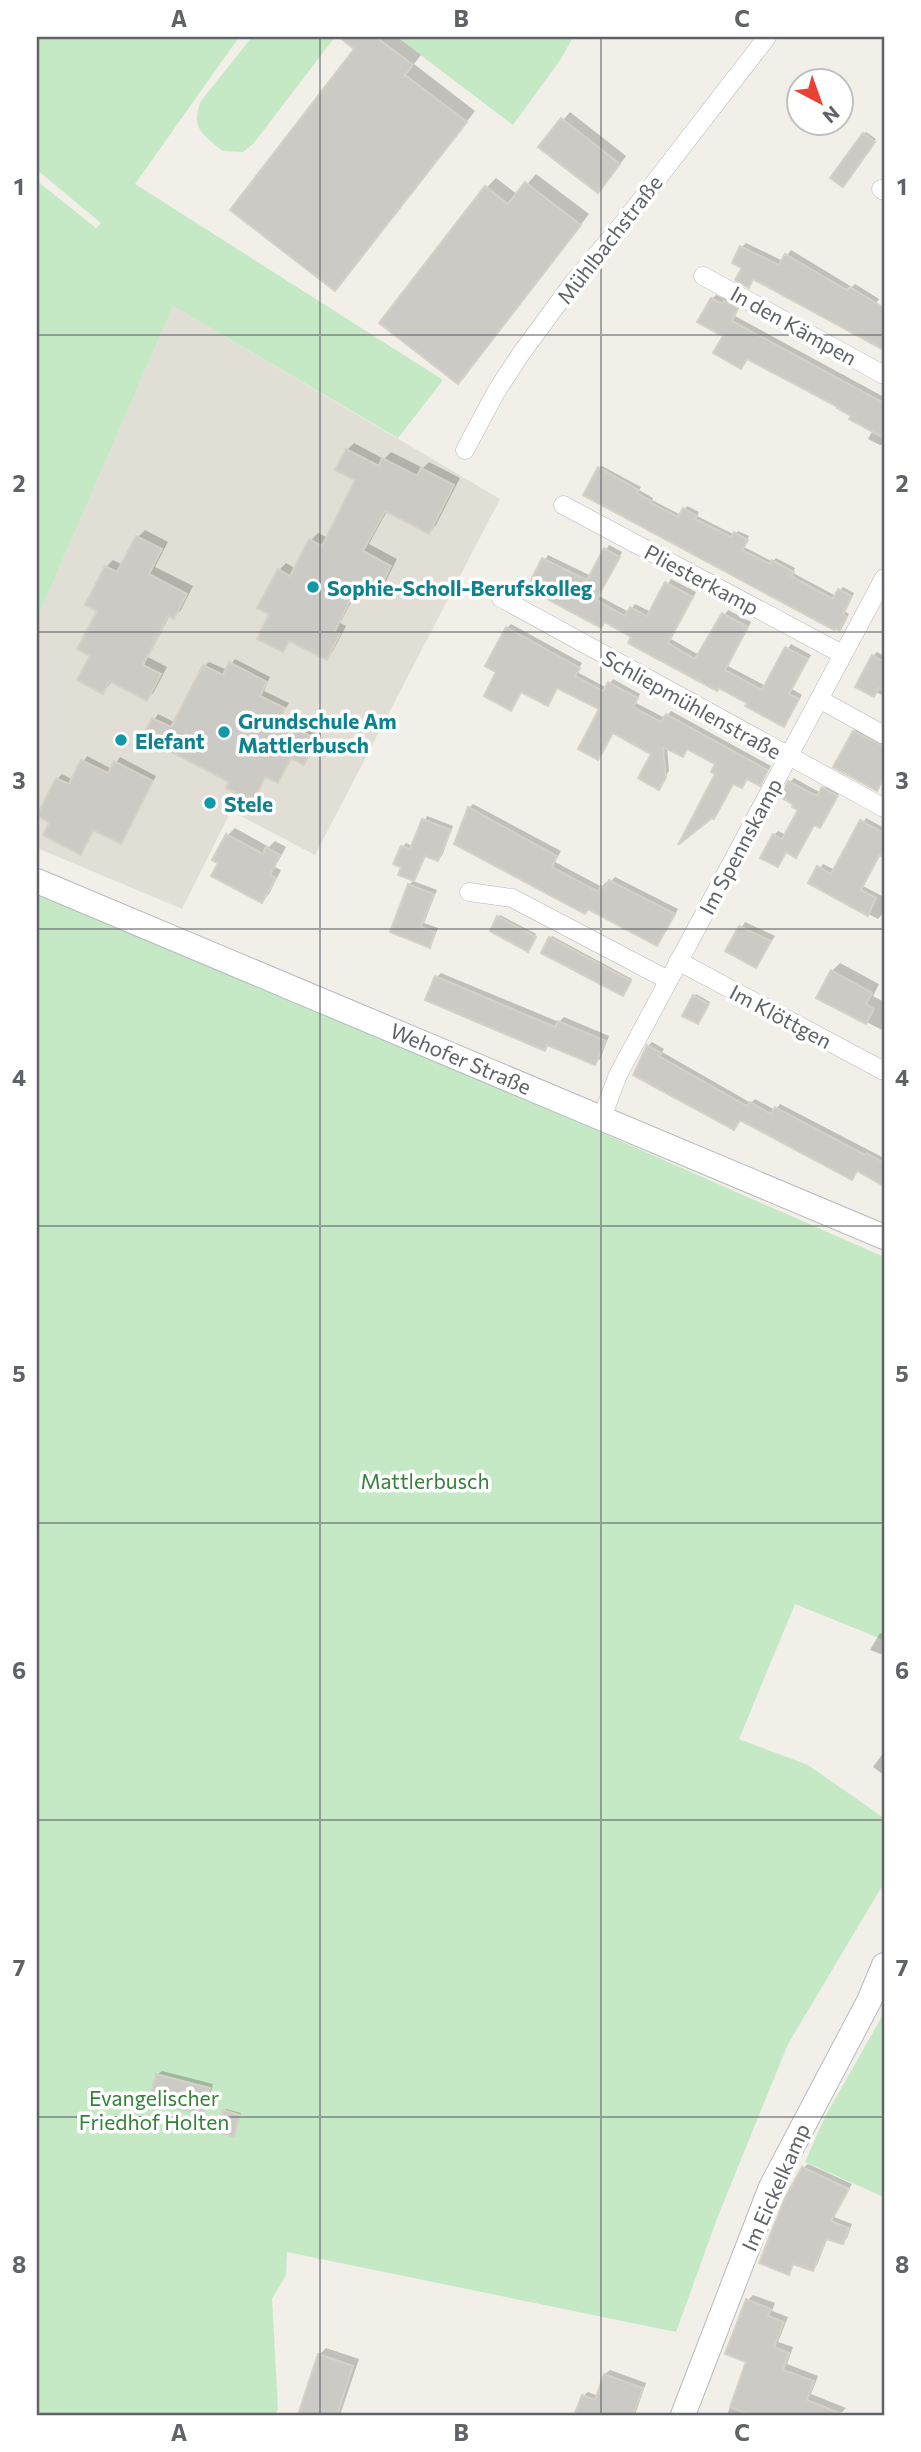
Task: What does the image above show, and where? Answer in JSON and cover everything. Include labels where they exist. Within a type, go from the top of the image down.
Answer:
[{"type":"street","name":"Mühlbachstraße","points":[[465,450],[496,392],[520,355],[573,283],[624,222],[767,37]]},
{"type":"street","name":"In den Kämpen","points":[[703,275],[884,375]]},
{"type":"street","name":"Pliesterkamp","points":[[563,505],[842,654]]},
{"type":"street","name":"Im Spennskamp","points":[[602,1117],[618,1075],[884,578]]},
{"type":"street","name":"Schliepmühlenstraße","points":[[500,598],[884,808]]},
{"type":"street","points":[[819,699],[884,735]]},
{"type":"street","name":"Wehofer Straße","points":[[37,881],[884,1237]]},
{"type":"street","points":[[468,892],[512,898],[668,980]]},
{"type":"street","name":"Im Klöttgen","points":[[678,961],[884,1071]]},
{"type":"street","name":"Im Eickelkamp","points":[[683,2415],[771,2188],[869,2001],[884,1965]]},
{"type":"shaded area","points":[[173,306],[500,499],[315,855],[231,811],[182,909],[37,848],[37,619]]},
{"type":"green space","points":[[37,37],[239,37],[135,184],[443,380],[398,438],[173,306],[37,619],[37,181],[96,228],[101,223],[37,170]]},
{"type":"green space","points":[[252,37],[335,37],[253,144],[243,152],[223,151],[200,130],[198,110],[201,101]]},
{"type":"green space","points":[[397,37],[573,37],[561,59],[513,125]]},
{"type":"green space","name":"Mattlerbusch","points":[[37,884],[884,1257],[884,1640],[795,1604],[739,1739],[808,1765],[884,1818],[884,1883],[788,2044],[718,2216],[676,2332],[287,2252],[286,2275],[272,2299],[278,2409],[275,2415],[37,2415]]},
{"type":"green space","points":[[884,2013],[884,2197],[805,2162],[826,2115]]},
{"type":"building","points":[[339,37],[376,37],[413,65],[405,75],[467,122],[335,291],[230,210],[354,49]]},
{"type":"building","points":[[561,118],[620,164],[598,193],[538,147]]},
{"type":"building","points":[[863,133],[875,142],[843,187],[830,178]]},
{"type":"building","points":[[525,182],[581,225],[458,384],[379,323],[485,186],[508,204]]},
{"type":"building","points":[[740,246],[779,265],[785,254],[847,290],[850,287],[884,308],[884,350],[753,279],[749,288],[735,280],[742,268],[732,263]]},
{"type":"building","points":[[711,298],[738,308],[732,321],[884,403],[884,438],[849,419],[851,416],[838,407],[747,359],[741,369],[713,353],[723,336],[697,322]]},
{"type":"building","name":"Sophie-Scholl-Berufskolleg","points":[[346,449],[379,466],[382,458],[417,476],[421,468],[454,485],[429,534],[385,511],[363,551],[391,566],[378,592],[359,582],[335,631],[340,634],[327,660],[289,641],[283,652],[257,639],[269,614],[257,608],[278,569],[290,576],[309,539],[322,546],[355,480],[335,470]]},
{"type":"building","points":[[598,467],[639,490],[637,493],[651,503],[678,517],[683,508],[697,516],[695,519],[731,537],[734,532],[748,540],[742,550],[770,564],[772,560],[794,572],[791,576],[833,599],[838,589],[852,596],[843,615],[847,617],[840,630],[834,630],[583,495]]},
{"type":"building","points":[[136,536],[162,549],[149,574],[187,594],[174,619],[168,616],[143,665],[161,674],[147,701],[109,681],[103,694],[77,680],[90,656],[77,649],[97,611],[85,605],[105,566],[117,572]]},
{"type":"building","points":[[604,548],[620,557],[596,600],[625,616],[630,607],[647,616],[665,582],[693,597],[668,643],[695,659],[722,613],[748,627],[725,670],[762,690],[785,647],[808,659],[789,694],[799,699],[784,727],[745,706],[747,703],[719,688],[717,691],[628,643],[631,637],[604,622],[601,628],[527,588],[542,558],[587,580]]},
{"type":"building","points":[[506,627],[580,668],[575,676],[603,691],[608,682],[638,698],[633,707],[661,722],[666,714],[768,770],[760,786],[747,779],[742,788],[733,784],[714,819],[678,845],[715,774],[711,772],[715,764],[687,749],[683,757],[663,747],[666,777],[659,790],[638,778],[651,754],[613,733],[598,760],[578,749],[599,709],[557,688],[548,706],[521,692],[511,711],[484,696],[496,672],[485,666]]},
{"type":"building","points":[[872,655],[884,662],[884,691],[879,688],[874,697],[855,687]]},
{"type":"building","name":"Grundschule Am Mattlerbusch","points":[[229,662],[267,682],[260,696],[285,708],[279,720],[316,739],[304,765],[291,758],[278,783],[265,777],[253,802],[226,788],[229,782],[142,737],[152,718],[171,727],[203,665],[223,675]]},
{"type":"building","points":[[853,731],[884,746],[884,777],[877,791],[833,767]]},
{"type":"building","points":[[81,760],[108,773],[114,761],[153,781],[121,844],[93,830],[81,855],[43,835],[49,823],[37,815],[56,778],[69,784]]},
{"type":"building","points":[[788,781],[817,796],[822,787],[838,796],[820,828],[814,825],[796,858],[786,852],[778,867],[760,858],[773,834],[782,839],[798,810],[780,797]]},
{"type":"building","points":[[468,807],[557,856],[552,867],[598,892],[601,886],[605,888],[609,880],[675,914],[657,946],[588,909],[585,914],[454,844]]},
{"type":"building","points":[[422,819],[451,830],[438,861],[425,856],[414,881],[398,875],[401,867],[393,864],[401,846],[410,849]]},
{"type":"building","points":[[860,820],[884,833],[884,857],[879,855],[861,890],[876,898],[868,916],[808,883],[817,866],[831,874]]},
{"type":"building","points":[[226,834],[263,854],[266,847],[280,855],[270,875],[276,878],[262,903],[211,876],[218,863],[212,860]]},
{"type":"building","points":[[408,884],[434,894],[421,927],[435,932],[430,948],[390,932]]},
{"type":"building","points":[[497,916],[536,937],[528,952],[490,931]]},
{"type":"building","points":[[739,926],[771,941],[756,968],[725,951]]},
{"type":"building","points":[[549,937],[631,981],[623,996],[541,953]]},
{"type":"building","points":[[831,970],[872,993],[866,1004],[874,1009],[866,1024],[816,998]]},
{"type":"building","points":[[435,976],[555,1027],[558,1021],[606,1041],[595,1065],[547,1045],[545,1051],[425,1000]]},
{"type":"building","points":[[693,995],[709,1004],[698,1024],[682,1016]]},
{"type":"building","points":[[647,1045],[661,1053],[659,1056],[747,1106],[750,1102],[771,1114],[775,1107],[884,1163],[884,1186],[857,1171],[852,1180],[740,1120],[734,1130],[633,1075]]},
{"type":"building","points":[[156,2074],[210,2088],[203,2115],[149,2101]]},
{"type":"building","points":[[223,2110],[240,2115],[234,2137],[217,2132]]},
{"type":"building","points":[[802,2167],[849,2189],[831,2221],[849,2228],[843,2244],[826,2239],[813,2271],[793,2264],[789,2275],[759,2263],[785,2198]]},
{"type":"building","points":[[746,2299],[771,2309],[768,2316],[784,2322],[774,2347],[789,2353],[783,2370],[814,2381],[807,2400],[844,2415],[750,2415],[730,2407],[746,2362],[725,2354]]},
{"type":"building","points":[[318,2354],[353,2366],[337,2415],[298,2415]]},
{"type":"building","points":[[604,2374],[643,2388],[633,2415],[574,2415],[582,2395],[595,2400]]},
{"type":"place","name":"Sophie-Scholl-Berufskolleg","points":[[313,587]]},
{"type":"place","name":"Grundschule Am Mattlerbusch","points":[[224,732]]},
{"type":"place","name":"Elefant","points":[[121,740]]},
{"type":"place","name":"Stele","points":[[210,803]]},
{"type":"park label","name":"Evangelischer Friedhof Holten","points":[[154,2109]]}]
